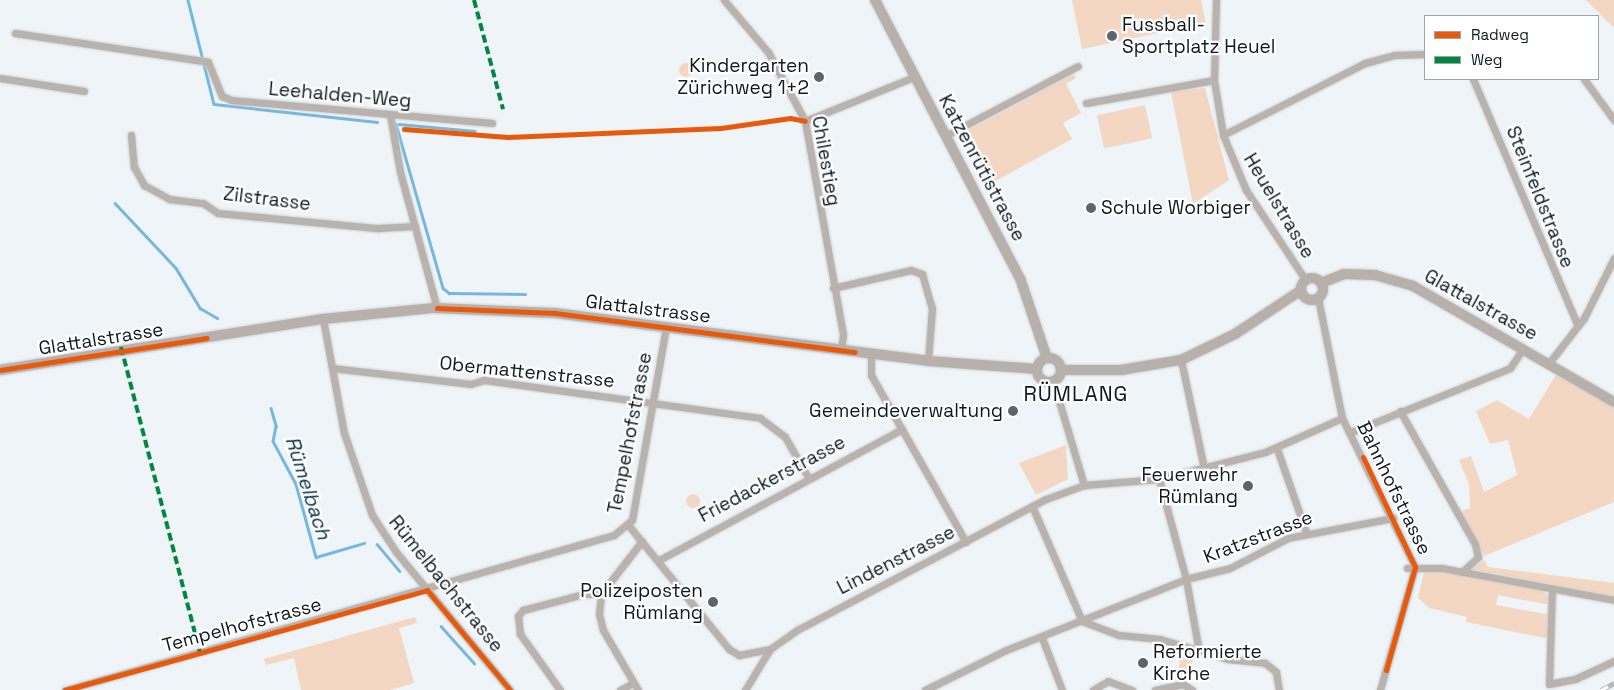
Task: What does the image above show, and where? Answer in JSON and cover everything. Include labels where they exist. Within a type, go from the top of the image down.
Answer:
[{"type":"street","name":"Chilestieg","points":[[724,0],[768,52],[805,122],[833,288],[843,335],[841,350]]},
{"type":"street","name":"Katzenrütistrasse","points":[[875,0],[1020,278],[1048,358]]},
{"type":"street","name":"Heuelstrasse","points":[[1216,0],[1214,80],[1223,135],[1246,190],[1305,279]]},
{"type":"street","name":"Leehalden-Weg","points":[[15,33],[210,60],[222,96],[231,100],[492,123]]},
{"type":"street","points":[[1223,135],[1365,63],[1394,55],[1424,54]]},
{"type":"street","points":[[945,136],[1078,66]]},
{"type":"street","points":[[805,122],[914,77]]},
{"type":"street","points":[[0,78],[84,91]]},
{"type":"street","points":[[1086,103],[1214,80]]},
{"type":"street","name":"Steinfeldstrasse","points":[[1473,80],[1578,326]]},
{"type":"street","points":[[1585,80],[1614,120]]},
{"type":"street","points":[[390,115],[415,226],[437,308]]},
{"type":"street","name":"Zilstrasse","points":[[131,135],[140,179],[151,191],[169,198],[203,203],[218,213],[378,228],[415,226]]},
{"type":"street","points":[[1549,363],[1578,326],[1614,258]]},
{"type":"street","points":[[833,288],[911,270],[922,274],[932,308],[928,361]]},
{"type":"street","name":"Glattalstrasse","points":[[1321,283],[1344,274],[1394,279],[1439,299],[1614,402]]},
{"type":"street","points":[[1061,370],[1120,370],[1181,360],[1235,334],[1300,291],[1305,279],[1314,278],[1321,283],[1318,298],[1308,300],[1300,291]]},
{"type":"street","name":"Bahnhofstrasse","points":[[1318,298],[1342,418],[1351,432],[1393,518],[1411,568],[1380,690]]},
{"type":"street","name":"Glattalstrasse","points":[[0,370],[323,319],[437,308],[536,311],[928,361],[1037,369]]},
{"type":"street","name":"Rümelbachstrasse","points":[[323,319],[344,433],[372,516],[427,590],[510,690]]},
{"type":"street","name":"Tempelhofstrasse","points":[[65,690],[427,590],[614,535],[629,526],[655,402],[666,327]]},
{"type":"street","points":[[1351,432],[1510,368],[1523,349]]},
{"type":"street","points":[[870,354],[871,375],[966,542]]},
{"type":"street","points":[[1054,381],[1042,380],[1037,369],[1048,358],[1059,362],[1061,370],[1054,381],[1084,485]]},
{"type":"street","points":[[1181,360],[1204,468]]},
{"type":"street","name":"Obermattenstrasse","points":[[332,368],[471,384],[484,380],[655,402],[772,424],[785,437],[808,477]]},
{"type":"street","points":[[1400,411],[1475,544],[1478,557],[1462,572]]},
{"type":"street","name":"Lindenstrasse","points":[[744,690],[770,650],[799,628],[1032,506],[1084,485],[1158,479],[1277,449],[1342,418]]},
{"type":"street","name":"Friedackerstrasse","points":[[659,560],[808,477],[902,429]]},
{"type":"street","points":[[1277,449],[1306,532]]},
{"type":"street","points":[[1158,479],[1186,579],[1198,651]]},
{"type":"street","points":[[1032,506],[1082,621],[1119,635],[1160,639],[1198,651],[1272,666],[1279,690]]},
{"type":"street","name":"Kratzstrasse","points":[[925,690],[1042,638],[1186,579],[1230,568],[1306,532],[1393,518]]},
{"type":"street","points":[[629,526],[734,653],[770,650]]},
{"type":"street","points":[[638,690],[603,630],[601,594],[642,541]]},
{"type":"street","points":[[1411,568],[1462,572],[1614,600]]},
{"type":"street","points":[[1552,588],[1549,684],[1575,679],[1614,661]]},
{"type":"street","points":[[560,690],[520,634],[518,616],[523,610],[583,594],[601,594]]},
{"type":"street","points":[[1042,638],[1062,690]]},
{"type":"street","points":[[1093,690],[1108,681],[1132,690]]},
{"type":"street","points":[[620,690],[633,683]]},
{"type":"street","points":[[1155,690],[1183,684],[1192,690]]},
{"type":"shaded area","name":"Fussball- Sportplatz Heuel","points":[[1072,0],[1201,0],[1206,23],[1082,49]]},
{"type":"shaded area","points":[[1585,0],[1614,0],[1614,28],[1587,1]]},
{"type":"shaded area","points":[[686,63],[691,65],[693,70],[691,75],[686,77],[681,75],[679,70],[681,65]]},
{"type":"shaded area","points":[[1074,74],[1076,78],[1066,84],[1081,113],[1063,123],[1072,139],[990,184],[969,144],[959,135]]},
{"type":"shaded area","points":[[1205,88],[1229,180],[1193,204],[1171,92]]},
{"type":"shaded area","points":[[1145,105],[1152,138],[1104,148],[1097,115]]},
{"type":"shaded area","points":[[1556,375],[1614,408],[1614,502],[1484,556],[1460,512],[1470,508],[1469,484],[1459,460],[1471,456],[1484,492],[1517,475],[1508,440],[1490,444],[1476,411],[1497,400],[1529,419]]},
{"type":"shaded area","points":[[1066,445],[1068,479],[1036,495],[1019,463]]},
{"type":"shaded area","points":[[693,494],[698,496],[700,501],[698,506],[693,508],[688,506],[686,501],[688,496]]},
{"type":"shaded area","points":[[1484,560],[1488,567],[1614,583],[1614,596],[1470,569]]},
{"type":"shaded area","points":[[1442,571],[1541,590],[1550,597],[1550,605],[1498,595],[1496,605],[1551,615],[1550,639],[1466,622],[1467,617],[1429,608],[1418,598],[1424,572]]},
{"type":"shaded area","points":[[415,617],[417,623],[399,628],[414,683],[390,690],[301,690],[294,658],[266,665],[264,659]]},
{"type":"shaded area","points":[[1188,651],[1195,653],[1187,680],[1188,671],[1179,669],[1180,655]]},
{"type":"waterway","points":[[188,0],[214,104],[377,122]]},
{"type":"waterway","points":[[396,124],[443,288],[449,293],[525,294]]},
{"type":"waterway","points":[[399,124],[475,131]]},
{"type":"waterway","name":"Rümelbach","points":[[115,203],[176,268],[200,308],[217,318]]},
{"type":"waterway","name":"Rümelbach","points":[[271,408],[276,426],[273,441],[296,484],[316,557],[364,543]]},
{"type":"waterway","name":"Rümelbach","points":[[377,544],[400,571]]},
{"type":"waterway","name":"Rümelbach","points":[[441,626],[474,663]]},
{"type":"railway","points":[[1601,690],[1614,683]]},
{"type":"marked path","points":[[474,0],[503,109]]},
{"type":"marked path","points":[[121,347],[200,652]]},
{"type":"cycle path","points":[[404,129],[508,137],[721,128],[790,118],[805,121]]},
{"type":"cycle path","points":[[437,308],[555,313],[854,352]]},
{"type":"cycle path","points":[[0,370],[207,338]]},
{"type":"cycle path","points":[[1363,457],[1415,567],[1386,670]]},
{"type":"cycle path","points":[[65,690],[427,590],[510,690]]},
{"type":"place","name":"Fussball- Sportplatz Heuel","points":[[1112,36]]},
{"type":"place","name":"Kindergarten Zürichweg 1+2","points":[[819,77]]},
{"type":"place","name":"Schule Worbiger","points":[[1091,208]]},
{"type":"place","name":"Gemeindeverwaltung","points":[[1013,411]]},
{"type":"place","name":"Feuerwehr Rümlang","points":[[1248,486]]},
{"type":"place","name":"Polizeiposten Rümlang","points":[[713,602]]},
{"type":"place","name":"Reformierte Kirche","points":[[1143,663]]},
{"type":"district","name":"RÜMLANG","points":[[1076,394]]}]
